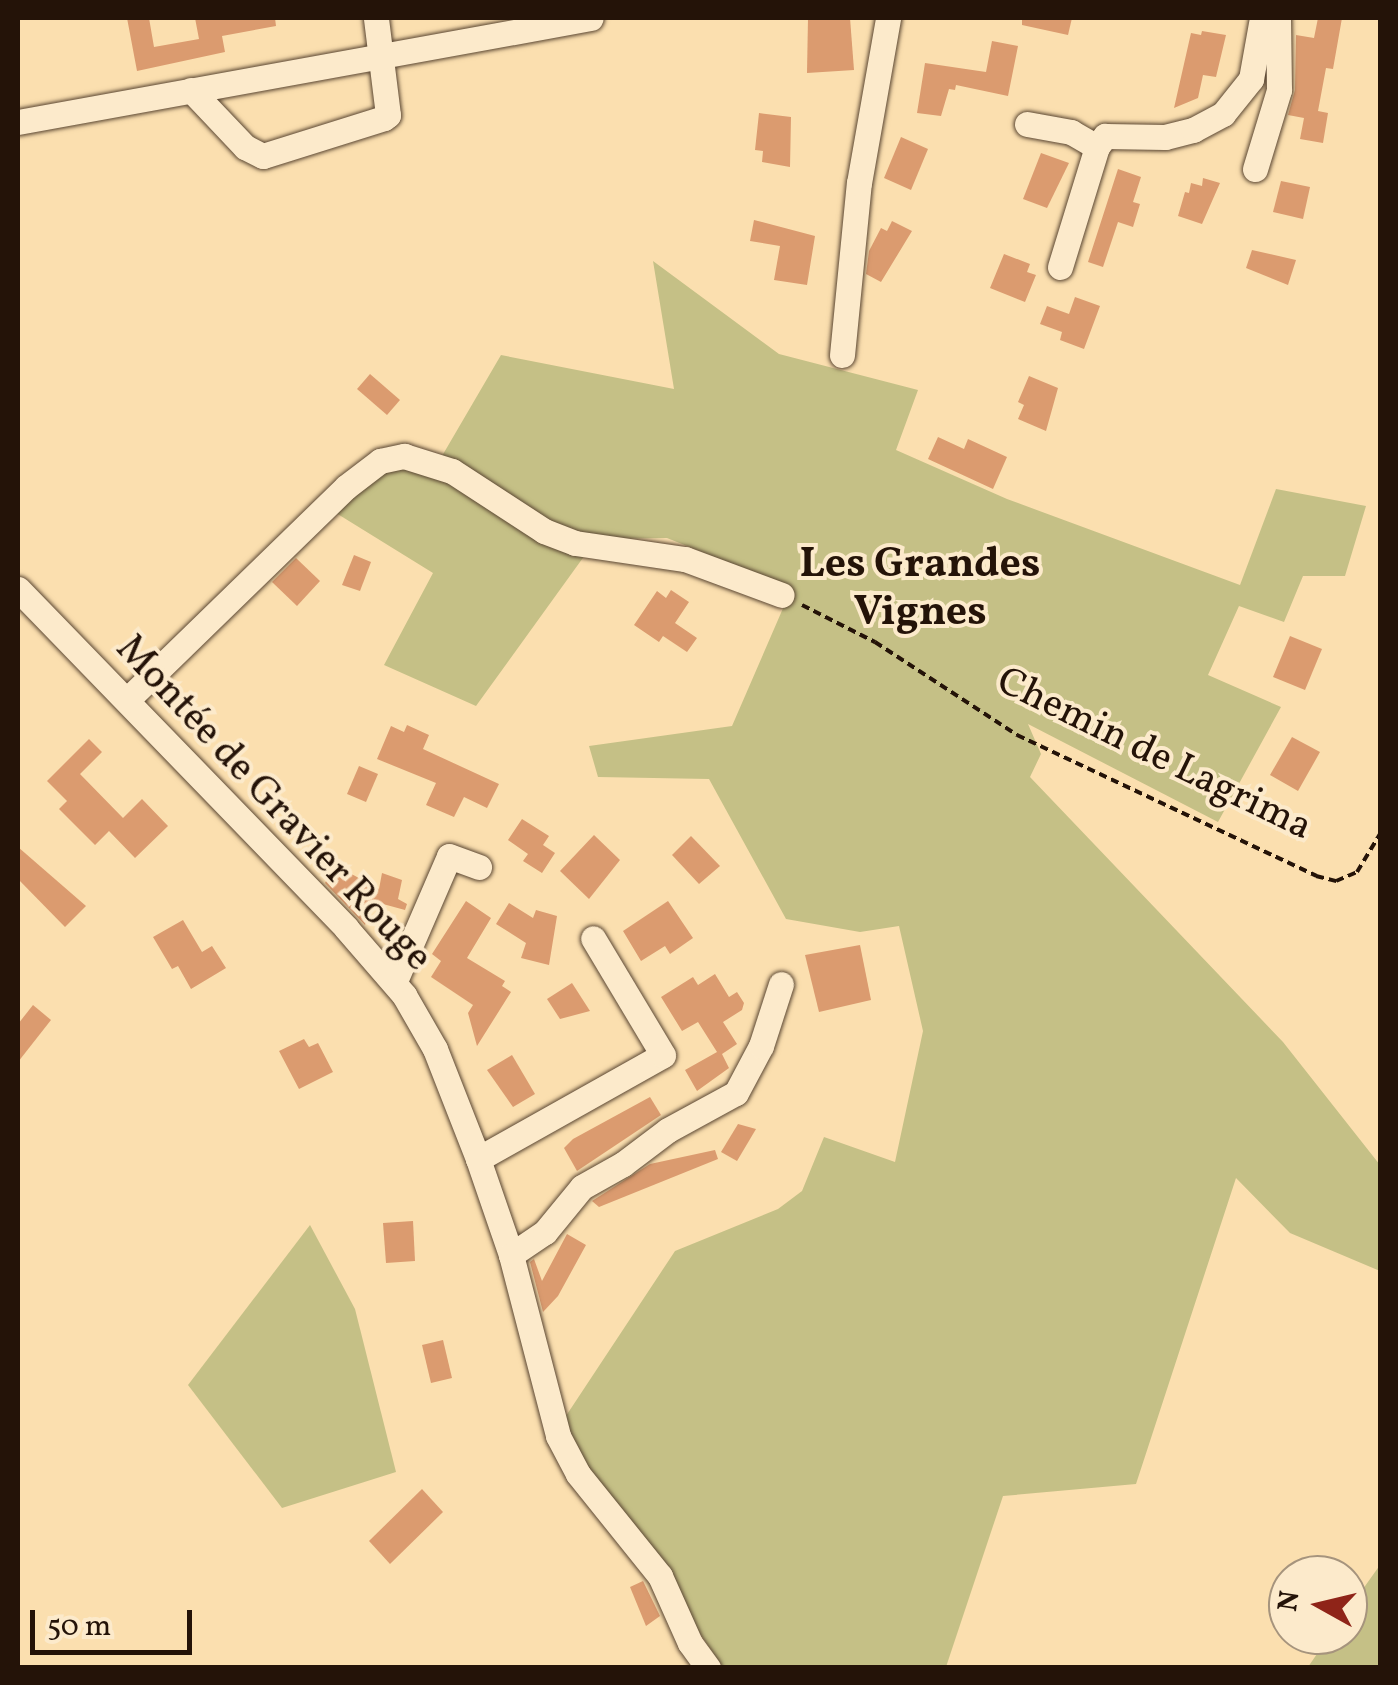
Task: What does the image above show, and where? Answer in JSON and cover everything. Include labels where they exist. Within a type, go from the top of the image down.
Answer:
[{"type":"street","points":[[191,90],[244,147],[272,156],[384,118],[388,115],[376,18]]},
{"type":"street","points":[[18,122],[591,18]]},
{"type":"street","points":[[842,355],[859,183],[888,18]]},
{"type":"street","points":[[1060,267],[1097,147],[1105,136],[1164,137],[1194,130],[1223,114],[1251,79],[1262,18]]},
{"type":"street","points":[[1255,169],[1278,90],[1278,18]]},
{"type":"street","points":[[1027,124],[1070,132],[1097,147]]},
{"type":"street","points":[[126,700],[346,487],[380,460],[404,456],[452,471],[544,530],[575,543],[685,559],[782,595]]},
{"type":"street","name":"Montée de Gravier Rouge","points":[[18,589],[395,981],[435,1049],[478,1160],[511,1256],[558,1436],[578,1474],[660,1576],[690,1642],[708,1668]]},
{"type":"street","points":[[395,981],[449,856],[478,868]]},
{"type":"street","points":[[478,1160],[663,1055],[593,938]]},
{"type":"street","points":[[511,1256],[545,1232],[582,1187],[668,1130],[736,1093],[761,1046],[780,984]]},
{"type":"path","name":"Chemin de Lagrima","points":[[782,595],[875,642],[1017,735],[1316,876],[1336,880],[1357,872],[1380,834]]},
{"type":"shaded area","points":[[653,261],[779,354],[918,390],[896,450],[1007,499],[1240,585],[1276,489],[1366,506],[1345,576],[1303,576],[1284,622],[1239,606],[1208,675],[1281,707],[1218,822],[1028,724],[1041,754],[1030,777],[1283,1042],[1380,1165],[1380,1271],[1290,1233],[1236,1178],[1136,1484],[1003,1496],[946,1667],[723,1667],[558,1428],[675,1251],[778,1209],[802,1191],[824,1137],[895,1162],[923,1031],[899,926],[860,932],[786,919],[709,779],[598,777],[589,746],[732,726],[784,606],[780,583],[667,538],[609,539],[552,525],[442,456],[501,355],[674,389]]},
{"type":"shaded area","points":[[414,462],[585,555],[476,706],[384,665],[433,573],[336,513],[378,470]]},
{"type":"shaded area","points":[[310,1225],[355,1309],[396,1472],[282,1508],[188,1385]]},
{"type":"shaded area","points":[[1380,1565],[1380,1667],[1308,1667],[1316,1655],[1368,1655],[1368,1582]]},
{"type":"building","points":[[127,18],[149,18],[154,47],[199,39],[195,18],[275,18],[276,26],[222,36],[225,52],[137,71]]},
{"type":"building","points":[[808,18],[850,18],[854,70],[807,73]]},
{"type":"building","points":[[1022,18],[1072,18],[1068,35],[1022,25]]},
{"type":"building","points":[[1318,18],[1342,18],[1333,69],[1326,68],[1318,111],[1328,113],[1323,143],[1300,139],[1304,118],[1288,115],[1295,90],[1296,35],[1314,38]]},
{"type":"building","points":[[1202,31],[1226,35],[1216,77],[1203,75],[1198,98],[1174,108],[1191,33],[1201,35]]},
{"type":"building","points":[[992,41],[1018,46],[1008,96],[956,85],[955,90],[949,89],[941,116],[917,113],[925,63],[986,72]]},
{"type":"building","points":[[759,113],[791,117],[790,167],[762,162],[763,151],[755,150]]},
{"type":"building","points":[[901,137],[928,149],[911,190],[884,178]]},
{"type":"building","points":[[1041,153],[1069,163],[1047,208],[1023,199]]},
{"type":"building","points":[[1118,169],[1141,177],[1133,202],[1140,204],[1133,227],[1118,222],[1103,267],[1088,262]]},
{"type":"building","points":[[1203,178],[1220,183],[1202,224],[1178,216],[1185,192],[1189,193],[1191,183],[1202,186]]},
{"type":"building","points":[[1281,181],[1310,187],[1303,219],[1273,212]]},
{"type":"building","points":[[754,220],[815,236],[807,285],[774,280],[780,246],[750,241]]},
{"type":"building","points":[[892,221],[912,231],[881,282],[866,274],[869,251],[881,228],[887,231]]},
{"type":"building","points":[[1252,250],[1296,260],[1288,285],[1246,268]]},
{"type":"building","points":[[1004,254],[1030,264],[1027,272],[1036,275],[1025,302],[990,288]]},
{"type":"building","points":[[1075,297],[1100,306],[1084,349],[1060,340],[1062,332],[1040,324],[1047,306],[1069,314]]},
{"type":"building","points":[[370,374],[400,400],[387,415],[357,389]]},
{"type":"building","points":[[1029,376],[1058,388],[1046,431],[1018,419],[1024,405],[1018,402]]},
{"type":"building","points":[[938,437],[964,449],[968,439],[1007,457],[993,489],[928,459]]},
{"type":"building","points":[[354,555],[371,562],[360,591],[342,585]]},
{"type":"building","points":[[296,558],[320,581],[297,606],[272,582]]},
{"type":"building","points":[[671,590],[689,602],[675,623],[697,638],[687,652],[663,636],[659,642],[634,625],[657,591],[666,598]]},
{"type":"building","points":[[1290,636],[1322,649],[1305,690],[1273,677]]},
{"type":"building","points":[[407,725],[429,735],[423,749],[499,784],[487,808],[464,797],[454,817],[426,805],[436,783],[377,759],[391,726],[404,732]]},
{"type":"building","points":[[1292,737],[1320,752],[1298,791],[1270,775]]},
{"type":"building","points":[[89,739],[102,752],[80,774],[123,818],[142,799],[168,826],[135,858],[109,831],[95,845],[59,809],[67,801],[47,781]]},
{"type":"building","points":[[359,766],[378,774],[366,802],[347,794]]},
{"type":"building","points":[[522,819],[549,836],[543,845],[555,853],[542,873],[523,861],[528,854],[508,840]]},
{"type":"building","points":[[594,835],[620,860],[589,899],[560,871]]},
{"type":"building","points":[[691,836],[720,866],[699,884],[672,855]]},
{"type":"building","points":[[18,847],[86,906],[65,927],[18,879]]},
{"type":"building","points":[[335,865],[379,889],[382,873],[402,880],[398,899],[407,904],[405,910],[372,901],[365,925],[325,883]]},
{"type":"building","points":[[466,901],[491,918],[467,958],[505,981],[502,986],[511,992],[477,1046],[468,1013],[473,1005],[431,977],[441,961],[432,954]]},
{"type":"building","points":[[668,901],[693,938],[670,954],[665,946],[641,961],[623,931]]},
{"type":"building","points":[[509,903],[533,918],[536,910],[557,916],[549,965],[521,958],[526,943],[496,924]]},
{"type":"building","points":[[183,920],[202,952],[212,946],[226,968],[191,989],[178,966],[172,969],[153,937]]},
{"type":"building","points":[[860,945],[871,1000],[819,1012],[805,955]]},
{"type":"building","points":[[715,974],[729,997],[737,992],[744,1003],[742,1010],[723,1022],[737,1044],[722,1054],[729,1068],[697,1091],[685,1070],[717,1052],[698,1022],[682,1031],[661,997],[693,977],[698,985]]},
{"type":"building","points":[[572,983],[590,1011],[560,1019],[547,999]]},
{"type":"building","points":[[33,1005],[51,1020],[18,1062],[18,1024]]},
{"type":"building","points":[[304,1039],[309,1047],[318,1043],[333,1072],[299,1089],[279,1051]]},
{"type":"building","points":[[512,1055],[535,1094],[513,1107],[487,1070]]},
{"type":"building","points":[[650,1097],[661,1115],[577,1171],[564,1148],[573,1139]]},
{"type":"building","points":[[738,1124],[756,1129],[737,1161],[721,1152]]},
{"type":"building","points":[[715,1150],[718,1159],[599,1207],[592,1201],[650,1164]]},
{"type":"building","points":[[413,1221],[415,1261],[386,1263],[383,1223]]},
{"type":"building","points":[[567,1234],[586,1245],[558,1296],[543,1312],[530,1262],[534,1259],[542,1281]]},
{"type":"building","points":[[443,1340],[452,1378],[431,1383],[422,1345]]},
{"type":"building","points":[[422,1489],[443,1512],[390,1564],[369,1541]]},
{"type":"building","points":[[643,1581],[660,1616],[646,1626],[630,1587]]},
{"type":"district","name":"Les Grandes Vignes","points":[[920,590]]}]
